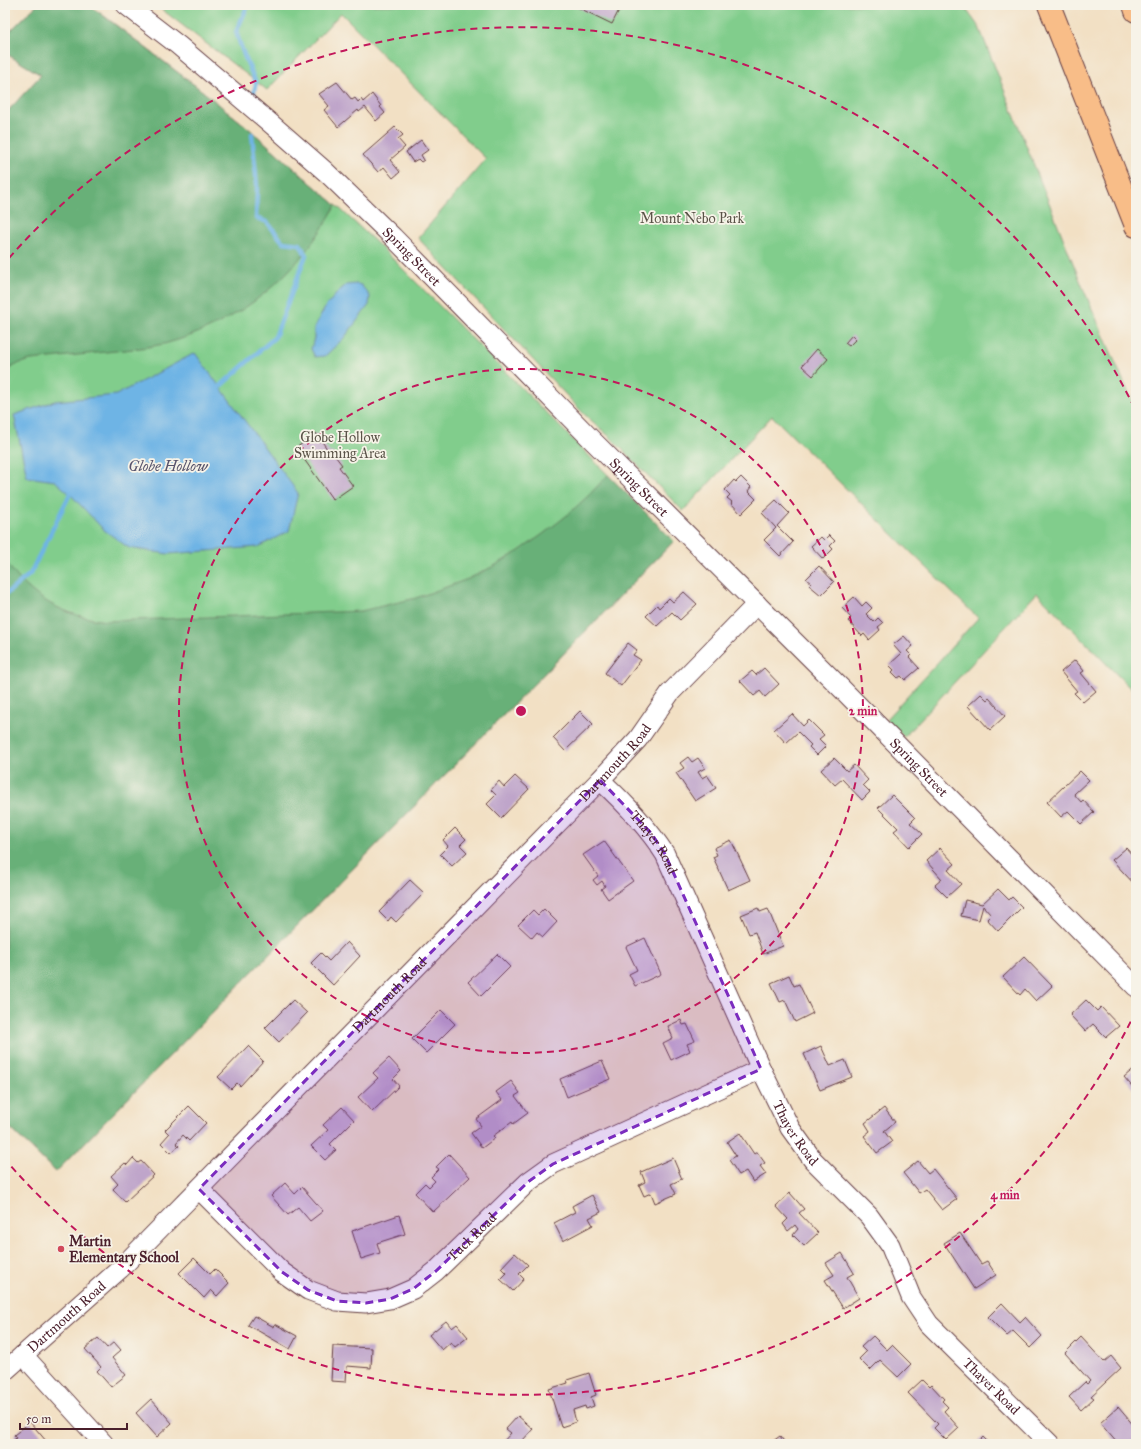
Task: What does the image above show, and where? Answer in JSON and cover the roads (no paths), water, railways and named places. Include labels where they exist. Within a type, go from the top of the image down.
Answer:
[{"type":"highway","points":[[1049,5],[1136,226]]},
{"type":"highway","points":[[1134,5],[1136,11]]},
{"type":"street","name":"Spring Street","points":[[126,5],[178,45],[326,172],[394,237],[584,431],[960,808],[1136,987]]},
{"type":"street","name":"Dartmouth Road","points":[[5,1371],[104,1284],[600,780],[638,739],[670,693],[756,604]]},
{"type":"street","name":"Thayer Road","points":[[600,780],[626,804],[651,833],[665,854],[761,1069],[790,1128],[813,1160],[869,1216],[890,1245],[911,1297],[929,1324],[1050,1444]]},
{"type":"street","name":"Tuck Road","points":[[199,1189],[282,1272],[308,1290],[337,1301],[366,1304],[390,1299],[413,1289],[436,1271],[528,1182],[553,1164],[761,1069]]},
{"type":"street","points":[[23,1355],[104,1444]]},
{"type":"water","points":[[346,285],[361,285],[370,296],[369,305],[344,338],[325,356],[315,357],[311,349],[314,338],[314,328],[326,306]]},
{"type":"water","name":"Globe Hollow","points":[[195,353],[298,493],[289,531],[258,547],[168,554],[129,548],[104,530],[70,494],[55,481],[27,477],[14,415],[55,401],[116,395]]},
{"type":"waterway","points":[[248,5],[236,32],[256,83],[253,96]]},
{"type":"waterway","points":[[215,391],[275,337],[306,255],[300,244],[283,242],[267,222],[256,218],[257,186],[252,134]]},
{"type":"waterway","points":[[5,595],[30,574],[70,494],[74,492]]},
{"type":"place","name":"Martin Elementary School","points":[[61,1249]]},
{"type":"park label","name":"Mount Nebo Park","points":[[692,218]]},
{"type":"park label","name":"Globe Hollow Swimming Area","points":[[340,446]]}]
